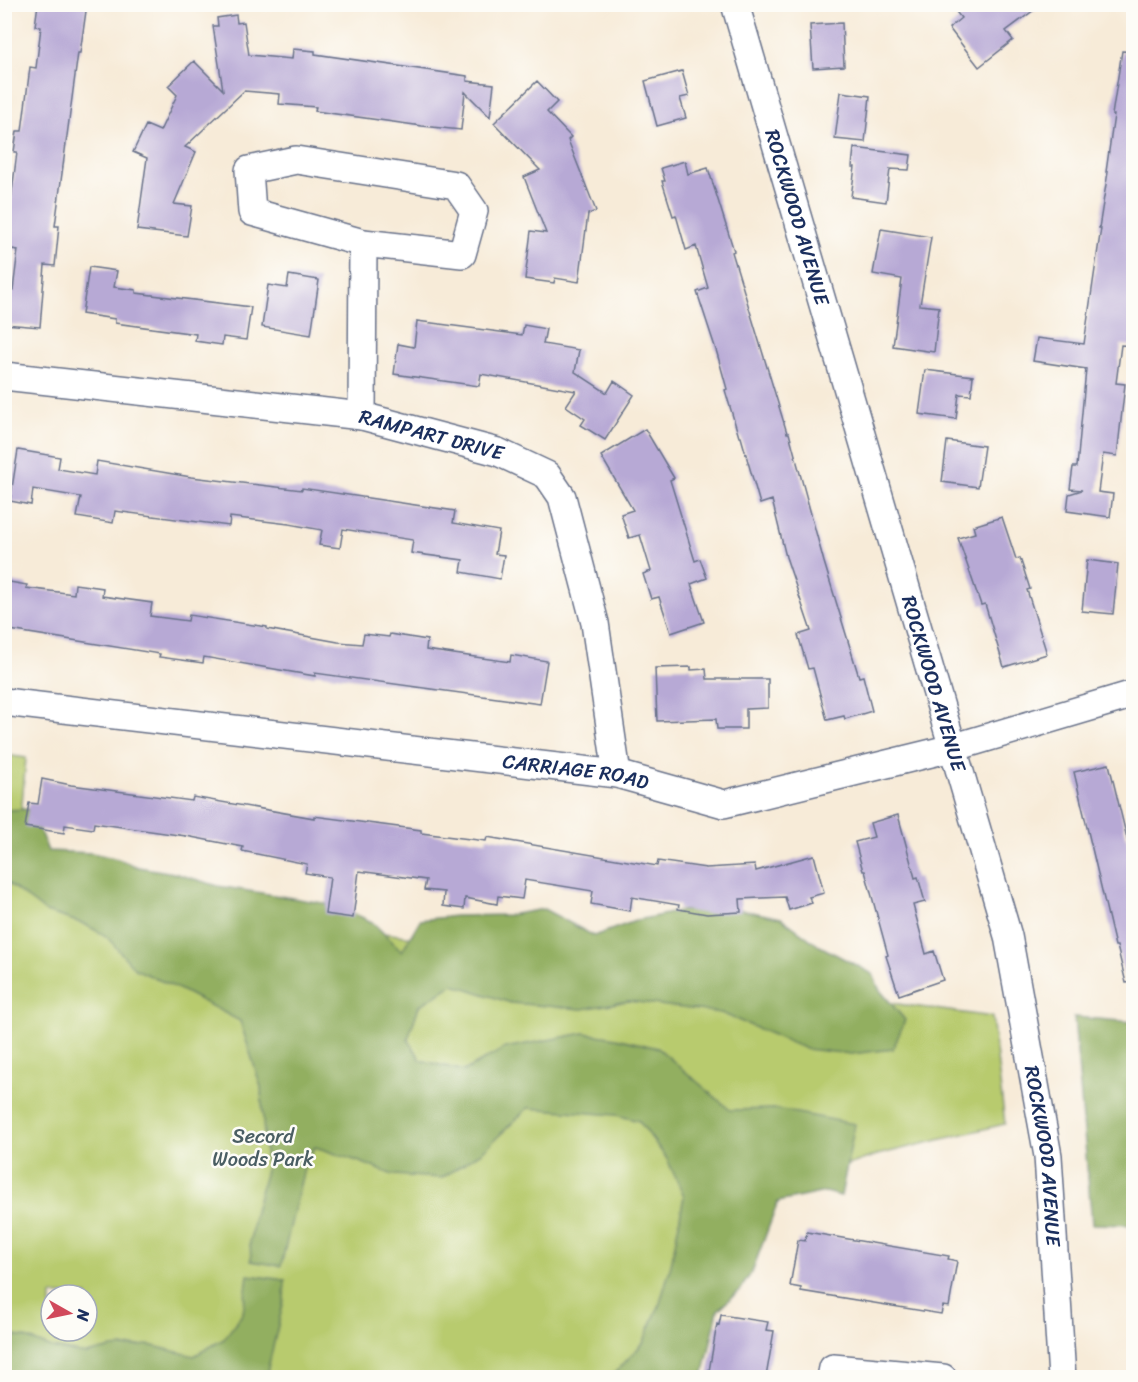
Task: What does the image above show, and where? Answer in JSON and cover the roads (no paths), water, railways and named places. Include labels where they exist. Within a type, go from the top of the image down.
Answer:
[{"type":"street","name":"ROCKWOOD AVENUE","points":[[735,4],[1008,936],[1048,1156],[1062,1377]]},
{"type":"street","points":[[296,160],[456,185],[474,211],[462,254],[363,243],[252,212],[249,170],[296,160]]},
{"type":"street","points":[[362,416],[363,243]]},
{"type":"street","name":"RAMPART DRIVE","points":[[4,376],[362,416],[498,452],[547,476],[562,497],[595,623],[617,774]]},
{"type":"street","name":"CARRIAGE ROAD","points":[[4,702],[617,774],[724,804],[952,748],[1134,694]]},
{"type":"street","points":[[831,1377],[833,1368],[943,1377]]},
{"type":"park label","name":"Secord Woods Park","points":[[263,1148]]}]
